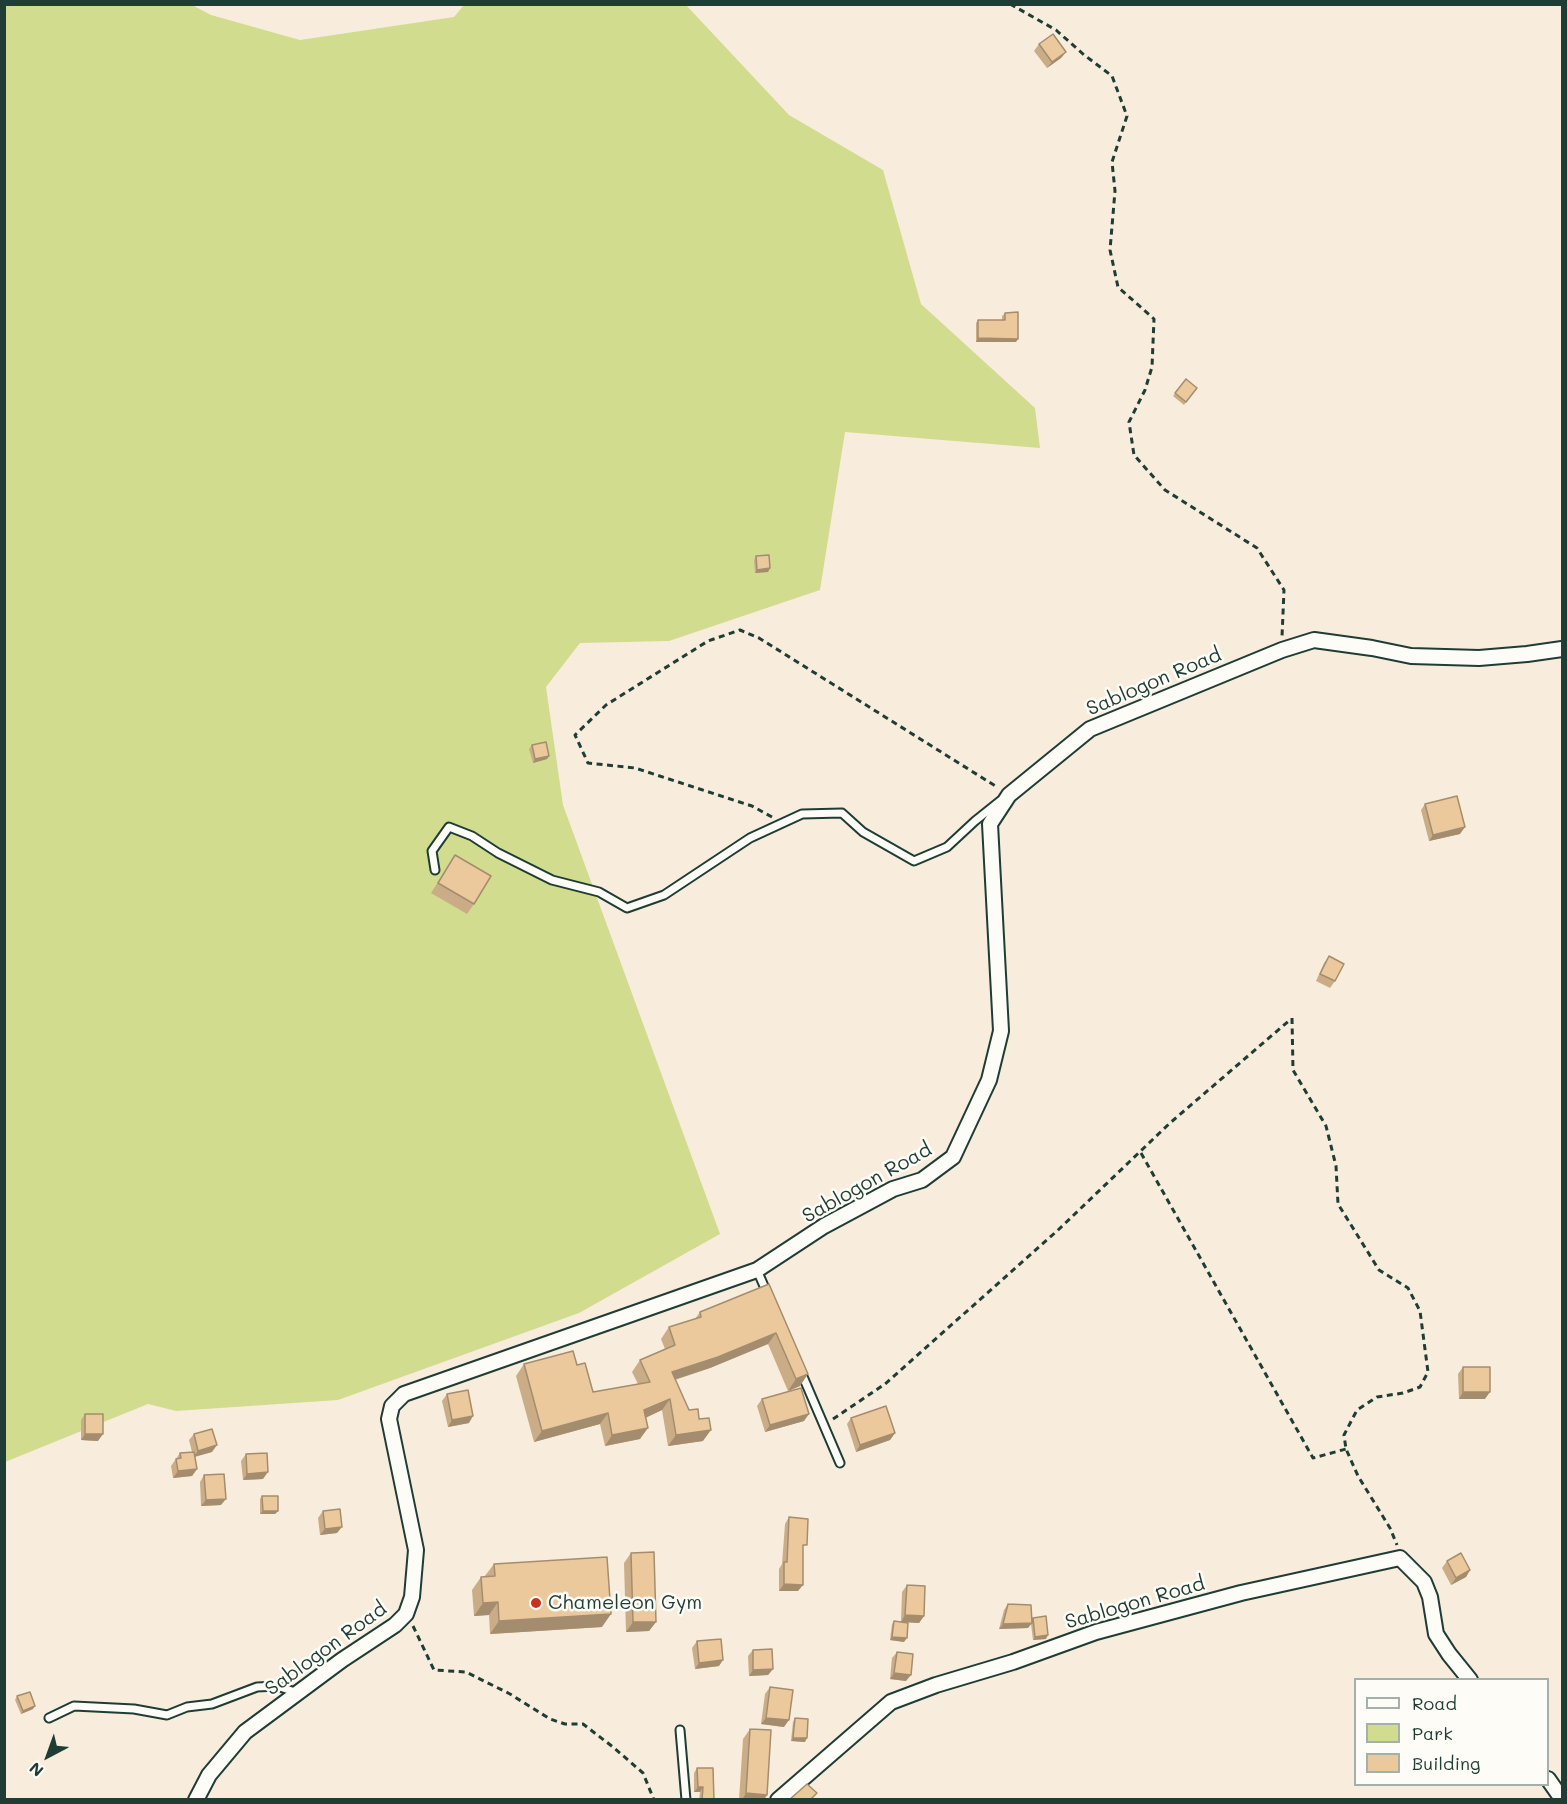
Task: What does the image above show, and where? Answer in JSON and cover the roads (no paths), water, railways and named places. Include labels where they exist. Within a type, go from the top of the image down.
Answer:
[{"type":"street","name":"Sablogon Road","points":[[196,1800],[208,1775],[245,1732],[342,1660],[396,1625],[406,1614],[412,1597],[416,1550],[389,1419],[392,1406],[404,1394],[757,1270],[832,1222],[893,1189],[922,1180],[953,1157],[990,1080],[1001,1032],[990,824],[1009,795],[1090,729],[1282,650],[1314,640],[1411,656],[1479,658],[1563,649]]},
{"type":"street","name":"Sablogon Road","points":[[778,1800],[891,1702],[936,1685],[1014,1662],[1096,1632],[1241,1593],[1400,1558],[1424,1582],[1430,1597],[1436,1634],[1469,1678]]},
{"type":"street","points":[[1549,1780],[1563,1799]]},
{"type":"lane","points":[[435,870],[432,851],[450,827],[472,836],[498,853],[552,880],[598,892],[627,908],[664,896],[750,838],[802,814],[842,813],[862,832],[914,861],[947,847],[975,821],[1009,795]]},
{"type":"lane","points":[[757,1270],[771,1301]]},
{"type":"lane","points":[[797,1363],[840,1463]]},
{"type":"lane","points":[[50,1718],[74,1706],[134,1708],[166,1715],[187,1707],[212,1704],[257,1687],[277,1686],[299,1694]]},
{"type":"lane","points":[[680,1730],[686,1800]]},
{"type":"place","name":"Chameleon Gym","points":[[536,1603]]}]
